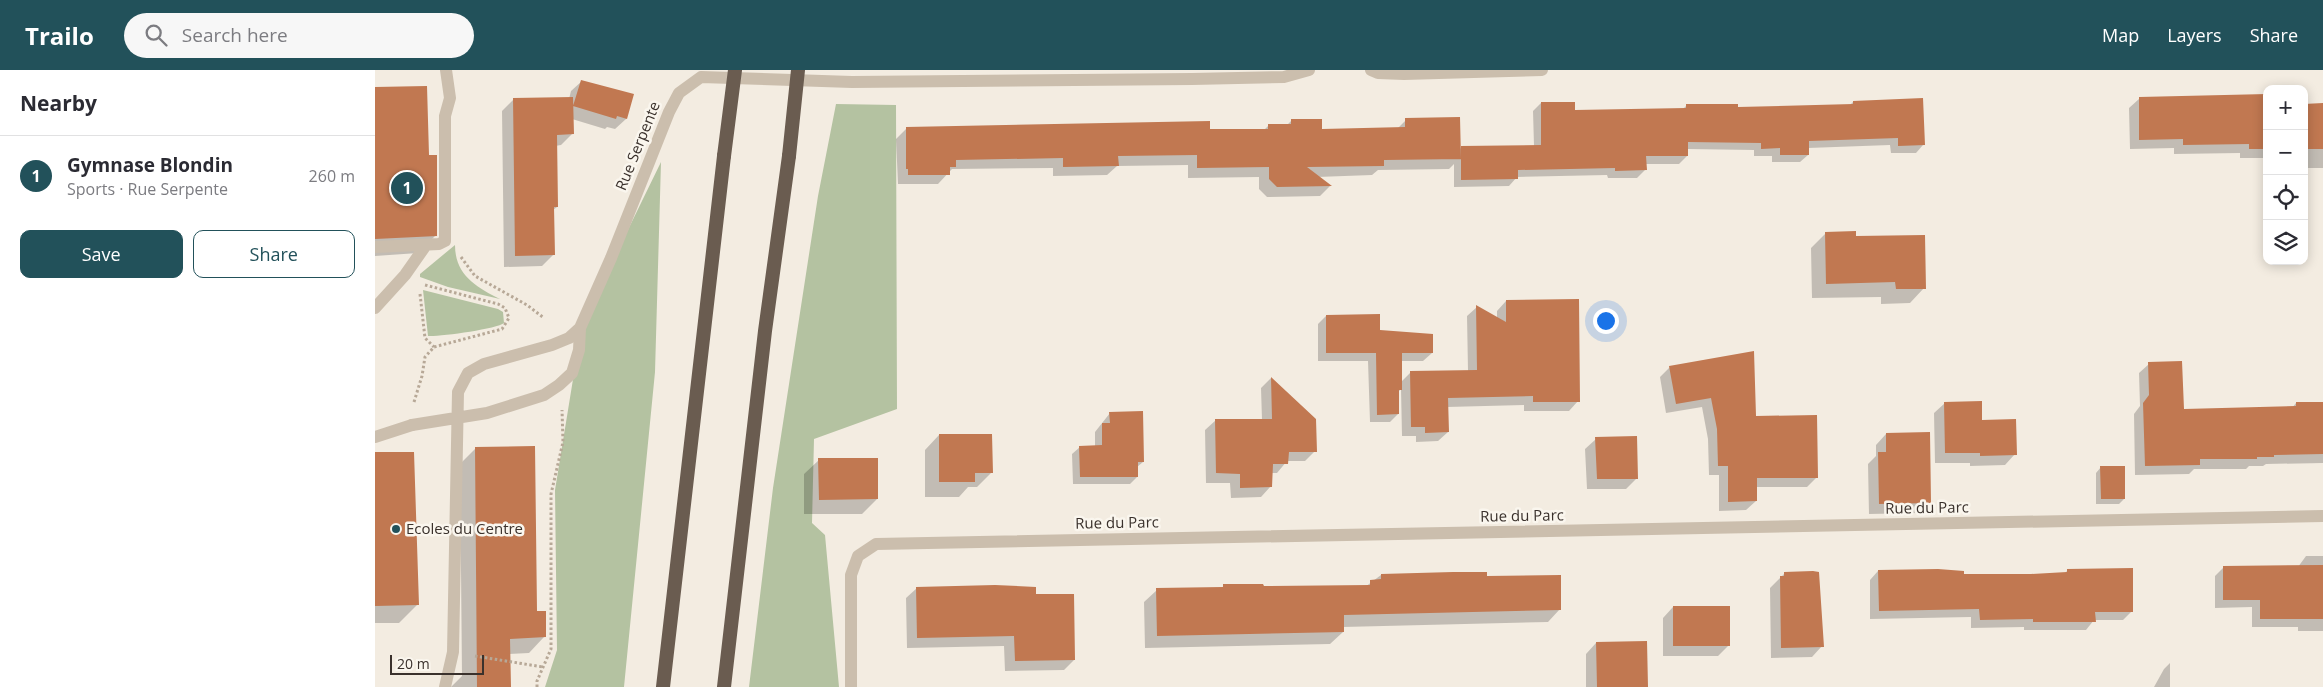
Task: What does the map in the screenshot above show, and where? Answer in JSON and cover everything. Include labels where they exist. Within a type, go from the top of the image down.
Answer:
[{"type":"highway","points":[[663,687],[735,70]]},
{"type":"highway","points":[[723,687],[798,70]]},
{"type":"street","points":[[375,247],[439,244],[445,241],[445,116],[450,98],[446,70]]},
{"type":"street","name":"Rue Serpente","points":[[375,437],[412,425],[487,413],[543,395],[559,385],[572,373],[579,350],[580,328],[611,258],[669,112],[679,93],[701,77],[852,82],[1162,79],[1284,77],[1309,70]]},
{"type":"street","points":[[1371,70],[1378,73],[1404,74],[1542,70]]},
{"type":"street","points":[[375,308],[405,275],[427,245]]},
{"type":"street","points":[[445,687],[453,652],[458,392],[468,373],[485,364],[551,345],[569,338],[580,328]]},
{"type":"street","name":"Rue du Parc","points":[[851,687],[851,575],[858,556],[876,544],[2323,516]]},
{"type":"path","points":[[458,252],[465,265],[475,276],[527,305],[544,318]]},
{"type":"path","points":[[405,275],[419,283],[498,304],[509,313],[508,323],[502,329],[434,347],[425,357],[422,376]]},
{"type":"path","points":[[419,283],[425,338],[434,347]]},
{"type":"path","points":[[537,687],[537,681],[551,649],[551,494],[563,442],[562,407]]},
{"type":"path","points":[[453,652],[543,667]]},
{"type":"green space","points":[[836,104],[896,105],[897,409],[814,439],[812,523],[825,535],[839,687],[749,687],[773,488],[818,196]]},
{"type":"green space","points":[[661,162],[655,372],[624,687],[545,687],[557,650],[555,490],[582,324]]},
{"type":"green space","points":[[455,245],[456,255],[463,272],[475,285],[500,299],[448,287],[420,277],[420,274]]},
{"type":"green space","points":[[423,290],[498,309],[503,312],[504,323],[480,330],[428,336]]},
{"type":"building","points":[[581,80],[634,94],[627,119],[617,116],[616,119],[573,106]]},
{"type":"building","points":[[427,86],[429,155],[437,155],[437,236],[375,239],[375,87]]},
{"type":"building","points":[[2263,94],[2263,149],[2249,149],[2249,144],[2183,145],[2183,139],[2139,140],[2139,97]]},
{"type":"building","points":[[573,97],[574,134],[557,135],[558,207],[554,207],[555,255],[515,256],[513,98]]},
{"type":"building","points":[[1923,98],[1925,145],[1898,146],[1898,138],[1809,141],[1809,155],[1780,155],[1780,148],[1761,149],[1761,143],[1688,142],[1688,156],[1646,156],[1647,170],[1615,171],[1615,168],[1518,170],[1518,179],[1461,180],[1461,146],[1541,145],[1541,102],[1575,102],[1575,110],[1686,108],[1686,104],[1738,104],[1738,107],[1853,104],[1853,101]]},
{"type":"building","points":[[2323,103],[2323,149],[2308,149],[2308,104]]},
{"type":"building","points":[[1460,117],[1461,159],[1384,160],[1384,166],[1307,167],[1332,186],[1277,187],[1269,179],[1269,167],[1197,168],[1197,155],[1118,156],[1119,166],[1063,167],[1063,158],[956,160],[956,167],[950,167],[950,175],[908,175],[908,169],[906,169],[906,127],[1210,121],[1210,129],[1268,129],[1268,124],[1291,124],[1291,119],[1322,119],[1322,129],[1405,127],[1405,118]]},
{"type":"building","points":[[1856,231],[1856,236],[1925,235],[1926,289],[1896,289],[1895,282],[1826,284],[1825,232]]},
{"type":"building","points":[[1579,299],[1580,402],[1533,402],[1533,396],[1448,398],[1449,432],[1425,433],[1425,427],[1411,427],[1410,371],[1477,370],[1476,305],[1506,322],[1506,300]]},
{"type":"building","points":[[1380,314],[1380,330],[1433,334],[1433,353],[1402,353],[1402,390],[1399,390],[1399,414],[1377,415],[1376,353],[1326,353],[1326,315]]},
{"type":"building","points":[[1754,351],[1756,416],[1817,415],[1818,478],[1757,478],[1757,501],[1728,502],[1728,466],[1718,466],[1717,429],[1711,398],[1676,404],[1669,366]]},
{"type":"building","points":[[2182,361],[2184,409],[2296,406],[2296,402],[2323,402],[2323,454],[2274,455],[2274,457],[2257,457],[2257,459],[2200,459],[2200,465],[2145,466],[2143,403],[2149,395],[2148,362]]},
{"type":"building","points":[[1271,377],[1316,419],[1317,452],[1289,452],[1288,464],[1273,464],[1272,487],[1240,488],[1240,474],[1216,473],[1215,419],[1272,419]]},
{"type":"building","points":[[1982,401],[1982,420],[2016,419],[2017,455],[1980,456],[1980,453],[1945,453],[1944,402]]},
{"type":"building","points":[[1143,411],[1144,462],[1138,462],[1138,477],[1080,477],[1079,446],[1102,445],[1102,423],[1110,423],[1109,412]]},
{"type":"building","points":[[1930,432],[1931,503],[1879,504],[1878,452],[1886,452],[1886,433]]},
{"type":"building","points":[[939,434],[992,434],[993,473],[975,473],[975,482],[939,482]]},
{"type":"building","points":[[1637,436],[1638,479],[1597,479],[1595,437]]},
{"type":"building","points":[[535,446],[537,611],[546,611],[546,637],[510,639],[511,687],[477,687],[475,447]]},
{"type":"building","name":"Ecoles du Centre","points":[[375,452],[414,452],[419,605],[375,606]]},
{"type":"building","points":[[818,458],[878,458],[878,499],[819,500]]},
{"type":"building","points":[[2100,466],[2125,466],[2125,499],[2101,499]]},
{"type":"building","points":[[2323,565],[2323,619],[2260,619],[2260,600],[2223,600],[2223,566]]},
{"type":"building","points":[[2133,568],[2133,612],[2095,612],[2096,622],[2033,622],[2033,619],[1980,620],[1979,609],[1879,611],[1878,570],[1938,569],[1964,571],[1964,574],[2031,574],[2067,572],[2067,569]]},
{"type":"building","points":[[1487,572],[1487,576],[1561,575],[1561,610],[1344,615],[1344,632],[1157,636],[1156,588],[1223,587],[1223,584],[1263,584],[1264,586],[1370,585],[1370,580],[1381,579],[1381,574]]},
{"type":"building","points":[[1784,572],[1819,572],[1824,647],[1781,648],[1780,576],[1784,576]]},
{"type":"building","points":[[995,585],[1036,587],[1036,594],[1074,594],[1075,660],[1015,661],[1014,636],[917,638],[916,587]]},
{"type":"building","points":[[1673,606],[1730,606],[1730,646],[1673,646]]},
{"type":"building","points":[[1647,641],[1648,687],[1597,687],[1596,642]]},
{"type":"place","name":"Gymnase Blondin","points":[[407,188]]},
{"type":"place","name":"Ecoles du Centre","points":[[396,529]]}]
